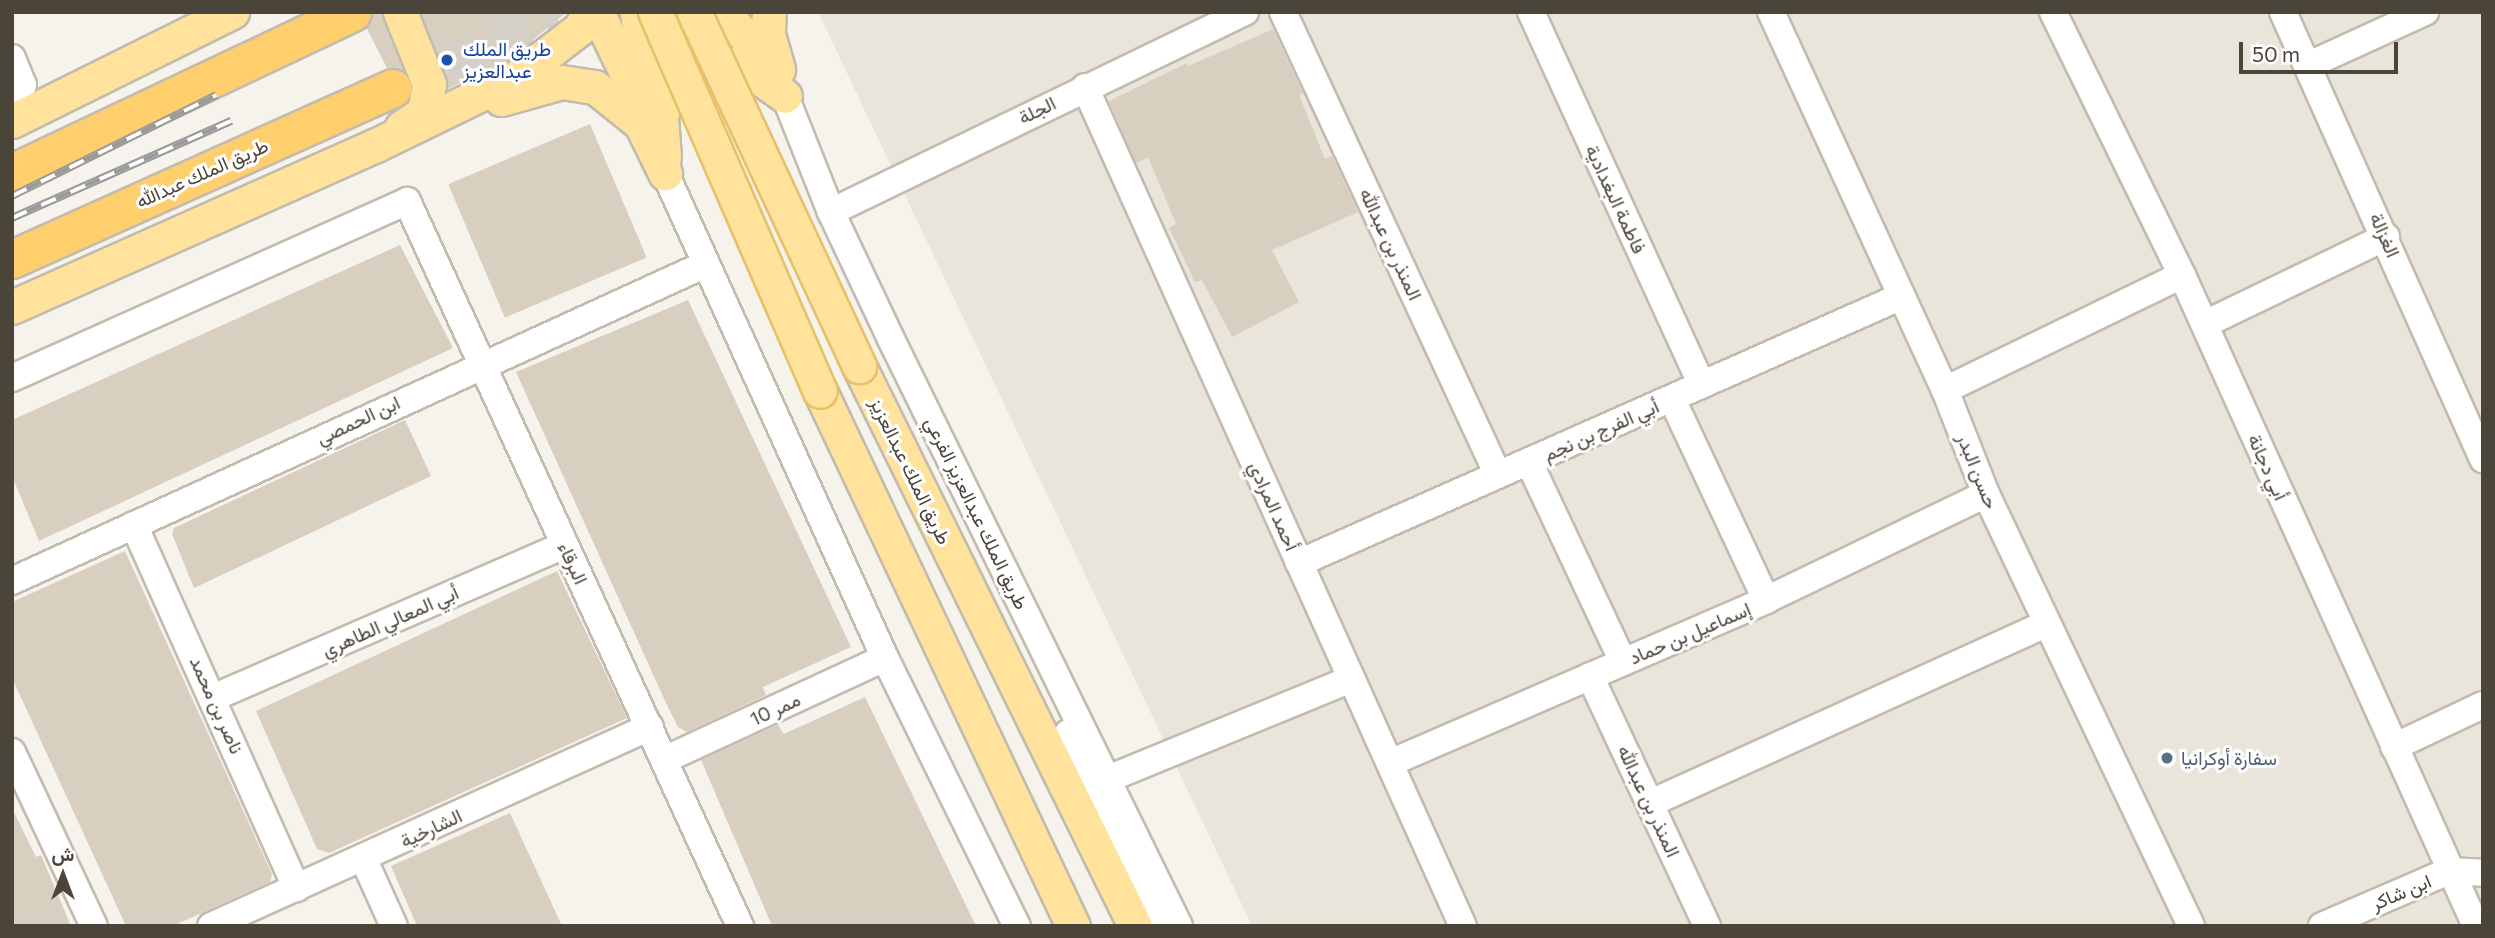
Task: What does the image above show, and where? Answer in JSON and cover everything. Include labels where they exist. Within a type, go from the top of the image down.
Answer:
[{"type":"highway","points":[[12,173],[352,12]]},
{"type":"highway","name":"طريق الملك عبدالله","points":[[12,259],[393,88]]},
{"type":"main road","points":[[374,146],[424,112],[426,103],[429,84],[400,12]]},
{"type":"main road","points":[[12,307],[374,146],[517,76],[579,29],[591,12]]},
{"type":"main road","points":[[597,12],[648,121],[665,173]]},
{"type":"main road","points":[[637,12],[648,121]]},
{"type":"main road","points":[[655,12],[820,391],[1073,926]]},
{"type":"main road","name":"طريق الملك عبدالعزيز","points":[[694,12],[859,366],[1135,926]]},
{"type":"main road","points":[[722,12],[747,38],[785,96]]},
{"type":"main road","points":[[749,12],[785,96]]},
{"type":"main road","points":[[769,12],[768,34],[785,96]]},
{"type":"main road","points":[[12,121],[231,13]]},
{"type":"main road","points":[[665,173],[660,117],[670,81],[698,65],[740,64],[785,96]]},
{"type":"main road","points":[[374,146],[528,90],[562,82],[595,88],[641,124],[665,173]]},
{"type":"street","name":"الجلة","points":[[831,212],[1245,12]]},
{"type":"street","name":"المنذر بن عبدالله","points":[[1283,12],[1498,475]]},
{"type":"street","name":"فاطمة البغدادية","points":[[1531,12],[1702,385]]},
{"type":"street","name":"حسن البدر","points":[[1771,12],[1945,390],[1986,494],[2192,926]]},
{"type":"street","name":"أبي دجانة","points":[[2053,12],[2182,275],[2476,926]]},
{"type":"street","name":"الغزالة","points":[[2283,12],[2386,237],[2483,459]]},
{"type":"street","points":[[2309,65],[2425,12]]},
{"type":"street","points":[[12,58],[23,85],[12,110]]},
{"type":"street","name":"أحمد المرادي","points":[[1085,87],[1463,926]]},
{"type":"street","name":"طريق الملك عبدالعزيز الفرعي","points":[[785,96],[831,212],[1110,778],[1179,926]]},
{"type":"street","points":[[665,173],[885,658],[1017,926]]},
{"type":"street","name":"البرقاء","points":[[12,378],[407,201],[564,545],[666,759],[740,926]]},
{"type":"street","points":[[2204,324],[2386,237]]},
{"type":"street","name":"ابن الحمصي","points":[[13,578],[481,363],[706,264]]},
{"type":"street","points":[[1945,390],[2182,275]]},
{"type":"street","name":"أبي الفرج بن نجم","points":[[1299,563],[1902,296]]},
{"type":"street","points":[[1672,398],[1766,600]]},
{"type":"street","points":[[1529,462],[1623,662]]},
{"type":"street","name":"إسماعيل بن حماد","points":[[1390,763],[1766,600],[1986,494]]},
{"type":"street","name":"ناصر بن محمد","points":[[134,524],[215,697],[296,888]]},
{"type":"street","name":"أبي المعالي الطاهري","points":[[215,697],[564,545]]},
{"type":"street","points":[[1651,803],[2046,624]]},
{"type":"street","name":"ممر 10","points":[[666,759],[885,658]]},
{"type":"street","points":[[1056,673],[1066,729],[1156,926]]},
{"type":"street","name":"المنذر بن عبدالله","points":[[1590,676],[1707,926]]},
{"type":"street","points":[[1110,778],[1351,679]]},
{"type":"street","points":[[2394,747],[2483,705]]},
{"type":"street","name":"الشارخية","points":[[218,924],[364,860],[650,727]]},
{"type":"street","points":[[12,752],[94,926]]},
{"type":"street","points":[[364,860],[394,926]]},
{"type":"street","name":"ابن شاكر","points":[[2322,926],[2449,871],[2483,873]]},
{"type":"shaded area","points":[[818,12],[2483,12],[2483,926],[1252,926]]},
{"type":"building","points":[[373,12],[381,12],[403,70],[387,68],[366,27]]},
{"type":"building","points":[[421,12],[567,12],[508,60],[448,89]]},
{"type":"building","points":[[1273,29],[1303,93],[1299,95],[1325,159],[1332,156],[1358,212],[1272,250],[1299,302],[1232,337],[1202,280],[1195,282],[1169,228],[1176,224],[1148,157],[1136,163],[1109,101],[1187,63],[1188,66]]},
{"type":"building","points":[[590,124],[647,257],[505,318],[448,184]]},
{"type":"building","points":[[400,245],[453,348],[39,541],[12,476],[12,420]]},
{"type":"building","points":[[688,300],[851,647],[763,687],[766,695],[687,732],[678,727],[666,703],[516,372]]},
{"type":"building","points":[[405,420],[431,476],[194,588],[172,534],[174,528]]},
{"type":"building","points":[[125,551],[272,874],[270,882],[173,926],[126,926],[12,678],[12,602]]},
{"type":"building","points":[[557,571],[627,718],[329,853],[317,849],[256,711]]},
{"type":"building","points":[[865,697],[976,926],[772,926],[701,760],[778,725],[784,734]]},
{"type":"building","points":[[12,808],[36,857],[41,855],[71,926],[12,926]]},
{"type":"building","points":[[510,813],[562,926],[417,926],[391,866]]},
{"type":"tunnel","points":[[393,87],[554,12]]},
{"type":"railway","points":[[12,196],[216,95]]},
{"type":"railway","points":[[12,218],[231,121]]},
{"type":"place","name":"طريق الملك عبدالعزيز","points":[[447,60]]},
{"type":"place","name":"سفارة أوكرانيا","points":[[2167,758]]}]
